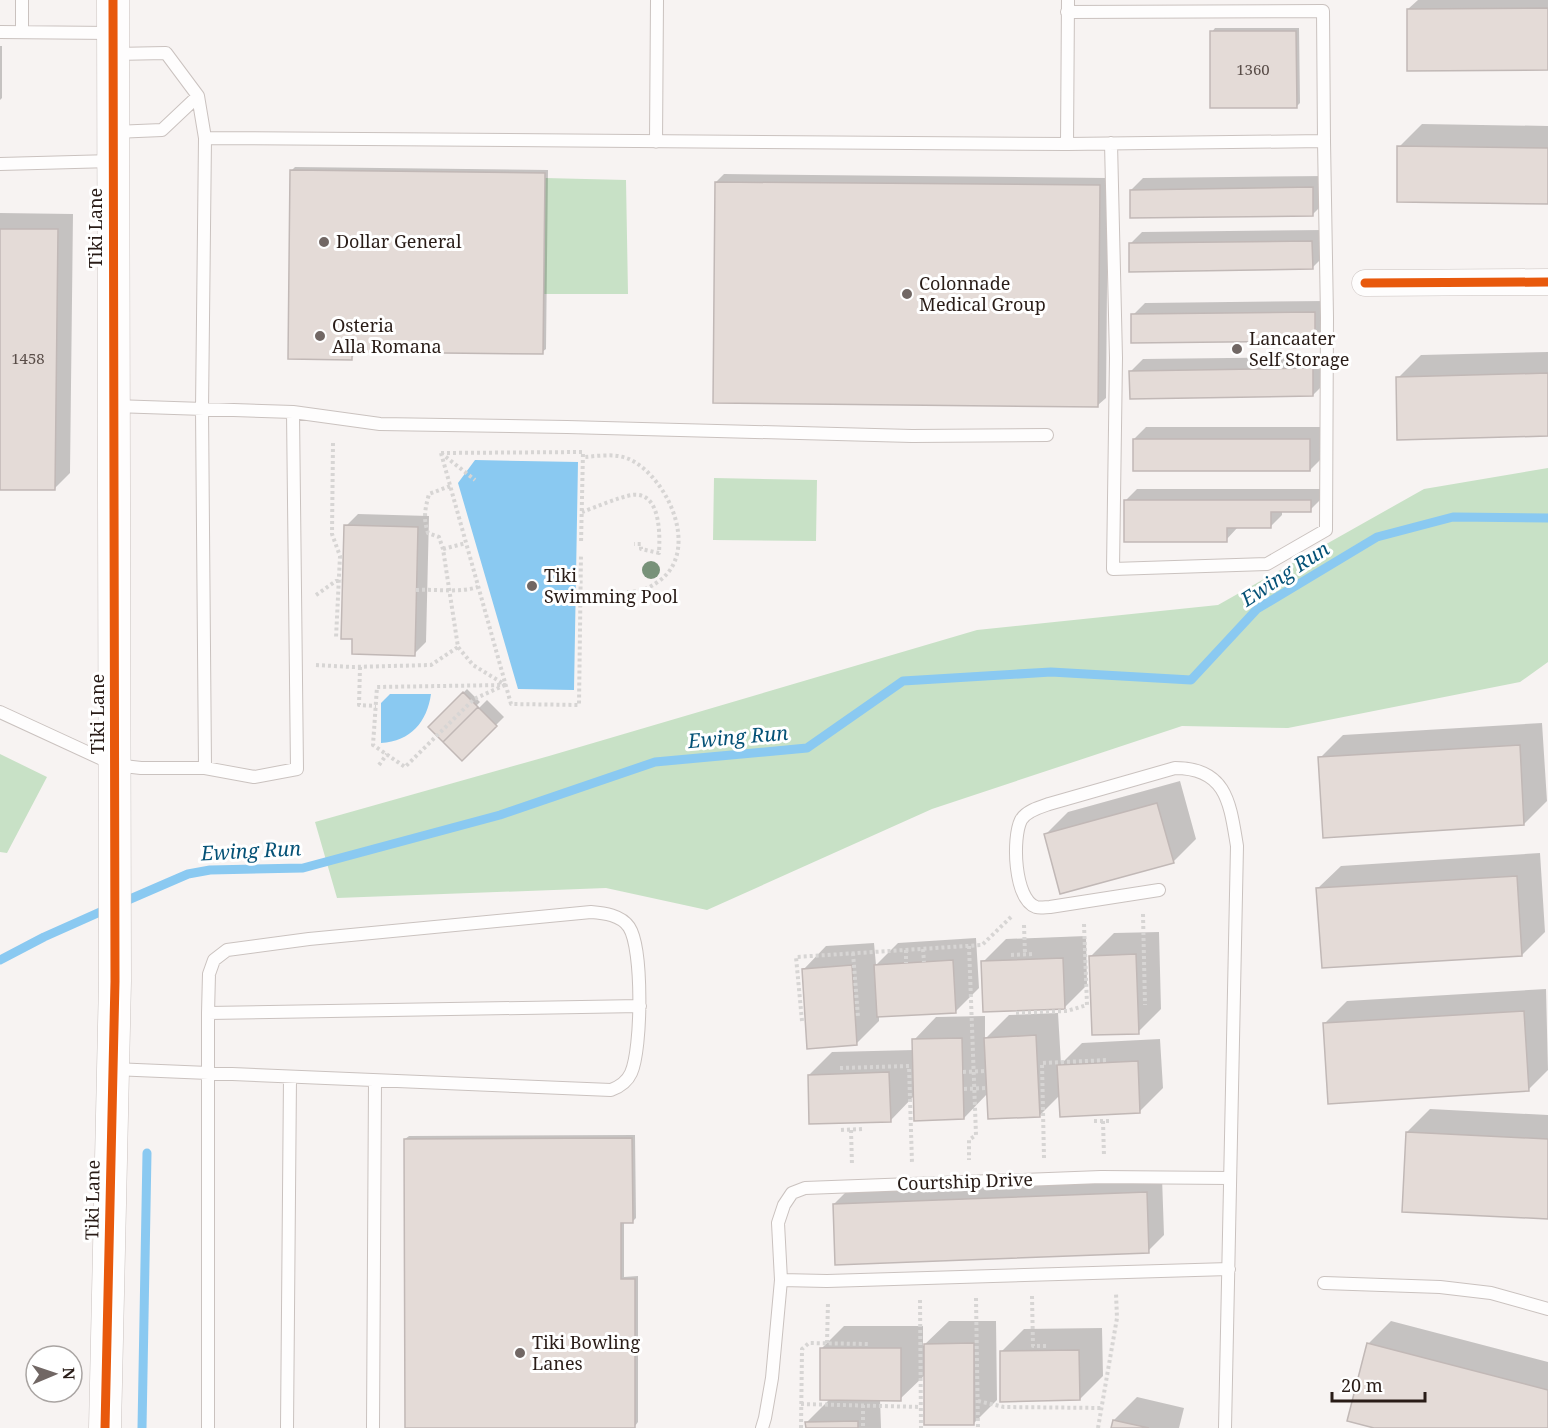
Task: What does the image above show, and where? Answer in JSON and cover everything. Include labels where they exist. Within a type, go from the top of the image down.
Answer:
[{"type":"street","name":"Tiki Lane","points":[[105,1428],[115,981],[113,0]]},
{"type":"street","points":[[1365,283],[1548,282]]},
{"type":"lane","points":[[22,0],[22,32]]},
{"type":"lane","points":[[656,142],[657,0]]},
{"type":"lane","points":[[1067,144],[1068,6],[1323,11],[1327,317],[1326,530],[1267,564],[1113,569],[1116,358],[1111,143]]},
{"type":"lane","points":[[0,32],[22,32],[113,43],[166,54],[198,96],[205,138],[202,409],[206,768]]},
{"type":"lane","points":[[0,164],[113,147],[162,130],[198,96]]},
{"type":"lane","points":[[205,138],[1067,144],[1324,141]]},
{"type":"lane","points":[[113,406],[293,412],[380,424],[555,426],[912,436],[1047,435]]},
{"type":"lane","points":[[0,712],[115,765],[141,768],[206,768],[254,777],[297,769],[294,663],[293,412]]},
{"type":"lane","points":[[1159,890],[1036,907],[1028,901],[1018,876],[1015,854],[1022,819],[1034,810],[1175,768],[1192,768],[1209,775],[1221,789],[1230,806],[1236,846],[1225,1428]]},
{"type":"lane","points":[[112,1069],[208,1074],[611,1090],[621,1086],[631,1075],[635,1061],[640,1006],[635,947],[630,928],[622,919],[591,912],[309,939],[227,950],[214,960],[209,974],[208,1013],[208,1074],[208,1428]]},
{"type":"lane","points":[[208,1013],[640,1006]]},
{"type":"lane","points":[[287,1428],[290,1077]]},
{"type":"lane","points":[[373,1428],[375,1081]]},
{"type":"lane","name":"Courtship Drive","points":[[762,1428],[772,1378],[781,1280],[778,1223],[784,1205],[792,1193],[804,1188],[852,1186],[1105,1178],[1230,1178]]},
{"type":"lane","points":[[781,1280],[827,1281],[1229,1269]]},
{"type":"lane","points":[[1324,1283],[1440,1287],[1491,1293],[1548,1310]]},
{"type":"path","points":[[333,443],[332,534],[340,556],[336,639]]},
{"type":"path","points":[[441,453],[583,452],[581,544]]},
{"type":"path","points":[[441,453],[475,480]]},
{"type":"path","points":[[441,453],[511,704],[579,705],[581,555]]},
{"type":"path","points":[[580,601],[609,593],[640,592],[660,581],[671,569],[678,550],[679,530],[673,508],[642,467],[628,459],[611,455],[584,457]]},
{"type":"path","points":[[450,486],[429,494],[423,516],[428,533],[439,537],[443,549],[458,646],[473,665],[505,685]]},
{"type":"path","points":[[582,512],[633,495],[646,499],[653,506],[659,520],[659,553],[641,549],[640,544],[634,544]]},
{"type":"path","points":[[443,549],[466,543]]},
{"type":"path","points":[[416,590],[448,589],[464,592],[478,587]]},
{"type":"path","points":[[294,663],[360,667],[431,665],[458,646]]},
{"type":"path","points":[[360,667],[359,705],[376,706]]},
{"type":"path","points":[[505,685],[474,699],[405,767],[373,745],[376,687],[505,685]]},
{"type":"path","points":[[379,765],[387,754]]},
{"type":"path","points":[[1143,893],[1145,1005]]},
{"type":"path","points":[[802,1021],[796,957],[982,945],[1028,901]]},
{"type":"path","points":[[1016,1013],[1067,1011],[1087,1005],[1084,902]]},
{"type":"path","points":[[969,946],[976,1135],[969,1140],[969,1182]]},
{"type":"path","points":[[923,949],[924,962]]},
{"type":"path","points":[[906,950],[906,963]]},
{"type":"path","points":[[853,953],[858,1017]]},
{"type":"path","points":[[1011,955],[1032,954]]},
{"type":"path","points":[[1046,1180],[1042,1063],[1108,1059]]},
{"type":"path","points":[[840,1068],[909,1066],[912,1184]]},
{"type":"path","points":[[963,1072],[986,1071]]},
{"type":"path","points":[[964,1089],[987,1088]]},
{"type":"path","points":[[1094,1121],[1110,1121]]},
{"type":"path","points":[[1103,1121],[1105,1178]]},
{"type":"path","points":[[841,1130],[862,1129]]},
{"type":"path","points":[[851,1130],[852,1186]]},
{"type":"path","points":[[1098,1428],[1117,1318],[1116,1272]]},
{"type":"path","points":[[1031,1274],[1033,1346],[1049,1346]]},
{"type":"path","points":[[975,1276],[978,1321],[978,1428]]},
{"type":"path","points":[[920,1278],[921,1428]]},
{"type":"path","points":[[827,1281],[827,1343]]},
{"type":"path","points":[[801,1428],[802,1349],[809,1343],[869,1344]]},
{"type":"path","points":[[978,1401],[1004,1407],[1101,1408]]},
{"type":"path","points":[[801,1404],[921,1407]]},
{"type":"path","points":[[863,1405],[863,1428]]},
{"type":"green space","points":[[545,178],[626,180],[628,294],[544,294]]},
{"type":"green space","points":[[1548,468],[1548,662],[1520,682],[1288,728],[1182,726],[932,809],[707,910],[606,888],[337,898],[315,822],[977,630],[1218,605],[1424,489]]},
{"type":"green space","points":[[714,478],[817,480],[816,541],[713,540]]},
{"type":"green space","points":[[0,754],[47,777],[7,853],[0,852]]},
{"type":"water","name":"Tiki Swimming Pool","points":[[475,460],[578,462],[574,690],[518,689],[458,483]]},
{"type":"water","points":[[390,694],[431,694],[426,713],[416,728],[401,738],[381,743],[381,703]]},
{"type":"building","points":[[1548,8],[1548,70],[1407,71],[1407,9]]},
{"type":"building","points":[[1210,31],[1296,31],[1297,108],[1210,108]]},
{"type":"building","points":[[1397,146],[1548,148],[1548,204],[1397,202]]},
{"type":"building","points":[[290,170],[545,173],[543,354],[352,352],[352,360],[288,359]]},
{"type":"building","name":"Colonnade Medical Group","points":[[715,182],[1100,185],[1098,407],[713,403]]},
{"type":"building","points":[[1313,187],[1313,216],[1130,218],[1130,190]]},
{"type":"building","points":[[0,229],[58,229],[55,490],[0,490]]},
{"type":"building","points":[[1312,241],[1313,269],[1129,272],[1129,243]]},
{"type":"building","points":[[1315,312],[1315,341],[1131,343],[1131,314]]},
{"type":"building","points":[[1313,368],[1313,396],[1130,399],[1129,371]]},
{"type":"building","points":[[1548,373],[1548,436],[1397,440],[1396,377]]},
{"type":"building","points":[[1133,439],[1310,439],[1310,471],[1133,471]]},
{"type":"building","points":[[1124,500],[1311,500],[1311,512],[1271,512],[1271,528],[1227,528],[1227,542],[1124,542]]},
{"type":"building","points":[[344,525],[418,527],[415,656],[352,654],[352,639],[341,639]]},
{"type":"building","points":[[463,692],[478,707],[443,742],[428,727]]},
{"type":"building","points":[[478,707],[497,726],[462,761],[443,742]]},
{"type":"building","points":[[1520,745],[1524,825],[1323,838],[1318,757]]},
{"type":"building","points":[[1157,803],[1174,863],[1060,894],[1044,834]]},
{"type":"building","points":[[1517,876],[1522,956],[1322,968],[1316,888]]},
{"type":"building","points":[[1136,954],[1139,1034],[1092,1035],[1089,956]]},
{"type":"building","points":[[1063,958],[1065,1009],[983,1012],[981,961]]},
{"type":"building","points":[[953,960],[956,1013],[877,1017],[874,965]]},
{"type":"building","points":[[852,965],[857,1045],[807,1049],[802,969]]},
{"type":"building","points":[[1524,1011],[1529,1091],[1328,1104],[1323,1023]]},
{"type":"building","points":[[1036,1035],[1040,1117],[988,1119],[984,1038]]},
{"type":"building","points":[[962,1038],[964,1119],[914,1121],[912,1039]]},
{"type":"building","points":[[1138,1061],[1140,1113],[1060,1117],[1057,1065]]},
{"type":"building","points":[[889,1072],[891,1122],[809,1124],[808,1075]]},
{"type":"building","points":[[1406,1132],[1548,1139],[1548,1219],[1402,1212]]},
{"type":"building","name":"Tiki Bowling Lanes","points":[[632,1138],[633,1223],[621,1223],[621,1279],[635,1279],[635,1428],[405,1428],[404,1139]]},
{"type":"building","points":[[1147,1192],[1149,1253],[835,1265],[833,1204]]},
{"type":"building","points":[[974,1343],[974,1425],[924,1425],[924,1344]]},
{"type":"building","points":[[1367,1343],[1548,1390],[1548,1428],[1374,1428],[1347,1421]]},
{"type":"building","points":[[820,1348],[901,1348],[901,1401],[820,1400]]},
{"type":"building","points":[[1079,1350],[1080,1400],[1000,1402],[1000,1351]]},
{"type":"building","points":[[1113,1420],[1149,1428],[1111,1428]]},
{"type":"building","points":[[858,1421],[858,1428],[806,1428],[805,1422]]},
{"type":"waterway","name":"Ewing Run","points":[[121,903],[188,874],[210,870],[303,868],[500,815],[655,762],[807,748],[903,681],[1051,672],[1191,680],[1257,609],[1377,537],[1453,517],[1548,518]]},
{"type":"waterway","name":"Ewing Run","points":[[0,960],[44,937],[109,908]]},
{"type":"waterway","points":[[142,1428],[147,1153]]},
{"type":"cycle path","points":[[105,1428],[115,981],[113,0]]},
{"type":"cycle path","points":[[1365,283],[1548,282]]},
{"type":"place","name":"Dollar General","points":[[324,242]]},
{"type":"place","name":"Colonnade Medical Group","points":[[907,294]]},
{"type":"place","name":"Osteria Alla Romana","points":[[320,336]]},
{"type":"place","name":"Lancaater Self Storage","points":[[1237,349]]},
{"type":"place","name":"Tiki Swimming Pool","points":[[532,586]]},
{"type":"place","name":"Tiki Bowling Lanes","points":[[520,1353]]}]
